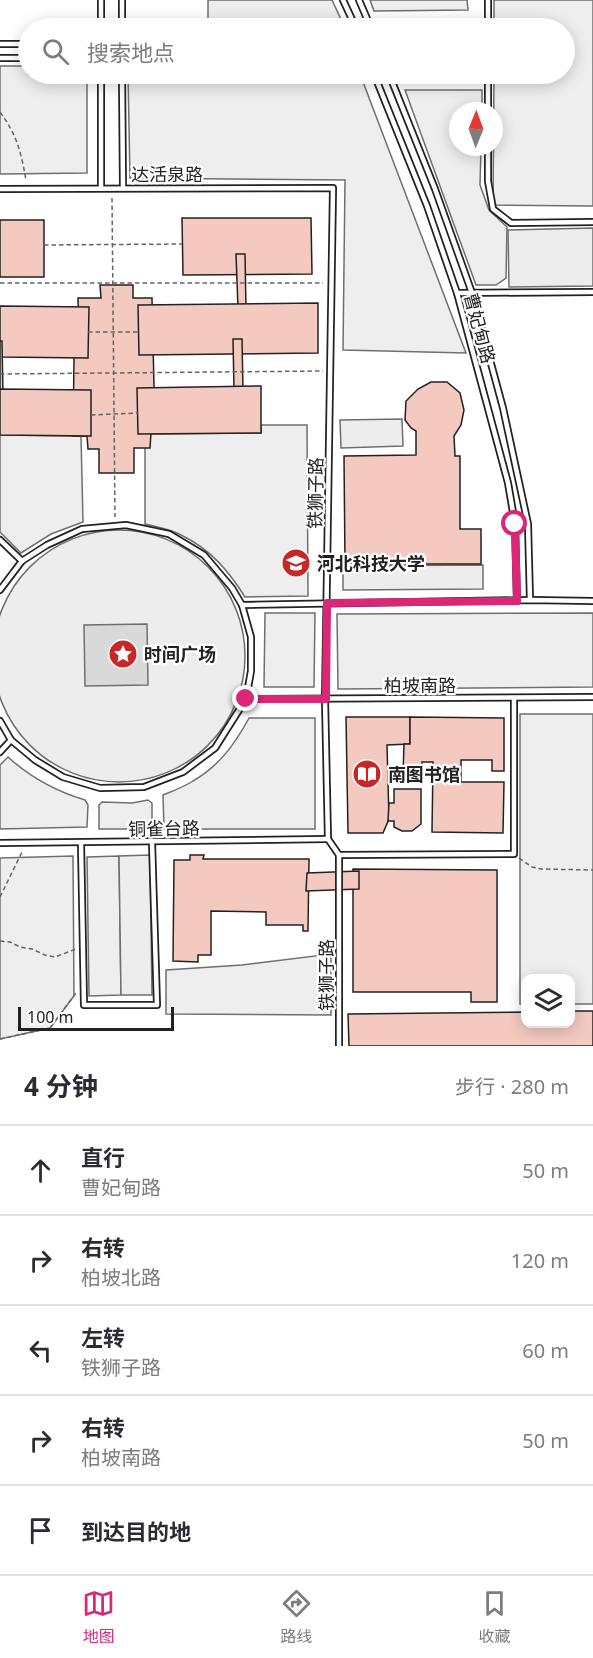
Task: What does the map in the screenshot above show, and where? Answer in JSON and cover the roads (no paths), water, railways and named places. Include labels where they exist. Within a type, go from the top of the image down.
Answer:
[{"type":"lane","points":[[101,0],[101,18]]},
{"type":"lane","points":[[122,0],[122,18]]},
{"type":"lane","points":[[344,0],[352,18]]},
{"type":"lane","points":[[359,0],[367,18]]},
{"type":"lane","points":[[488,0],[488,18]]},
{"type":"lane","points":[[0,44],[18,44]]},
{"type":"lane","points":[[0,58],[18,58]]},
{"type":"lane","points":[[101,84],[101,188]]},
{"type":"lane","points":[[122,84],[123,188]]},
{"type":"lane","name":"曹妃甸路","points":[[378,84],[427,206],[457,293],[508,483],[515,524],[517,601]]},
{"type":"lane","name":"曹妃甸路","points":[[393,84],[435,189],[472,293],[502,408],[528,524],[530,600]]},
{"type":"lane","points":[[488,84],[488,102]]},
{"type":"lane","points":[[488,156],[488,181],[494,209],[511,224],[593,222]]},
{"type":"lane","name":"达活泉路","points":[[0,189],[333,188]]},
{"type":"lane","name":"铁狮子路","points":[[328,839],[326,699],[333,188]]},
{"type":"lane","points":[[457,293],[593,292]]},
{"type":"lane","points":[[0,590],[22,561],[47,545],[82,529],[126,525],[169,534],[204,555],[232,588],[242,605],[252,637],[251,670],[246,699],[215,748],[183,772],[144,787],[100,789],[63,777],[35,760],[11,741],[0,721]]},
{"type":"lane","points":[[0,540],[22,561]]},
{"type":"lane","points":[[242,605],[593,601]]},
{"type":"lane","name":"柏坡南路","points":[[246,699],[593,697]]},
{"type":"lane","points":[[328,839],[339,855],[514,854],[514,699]]},
{"type":"lane","points":[[0,752],[11,741]]},
{"type":"lane","name":"铜雀台路","points":[[0,843],[328,839]]},
{"type":"lane","points":[[81,843],[84,1005],[157,1005],[153,842]]},
{"type":"lane","name":"铁狮子路","points":[[339,855],[339,1046]]},
{"type":"place","name":"河北科技大学","points":[[296,563]]},
{"type":"place","name":"时间广场","points":[[123,654]]},
{"type":"place","name":"南图书馆","points":[[367,774]]}]
